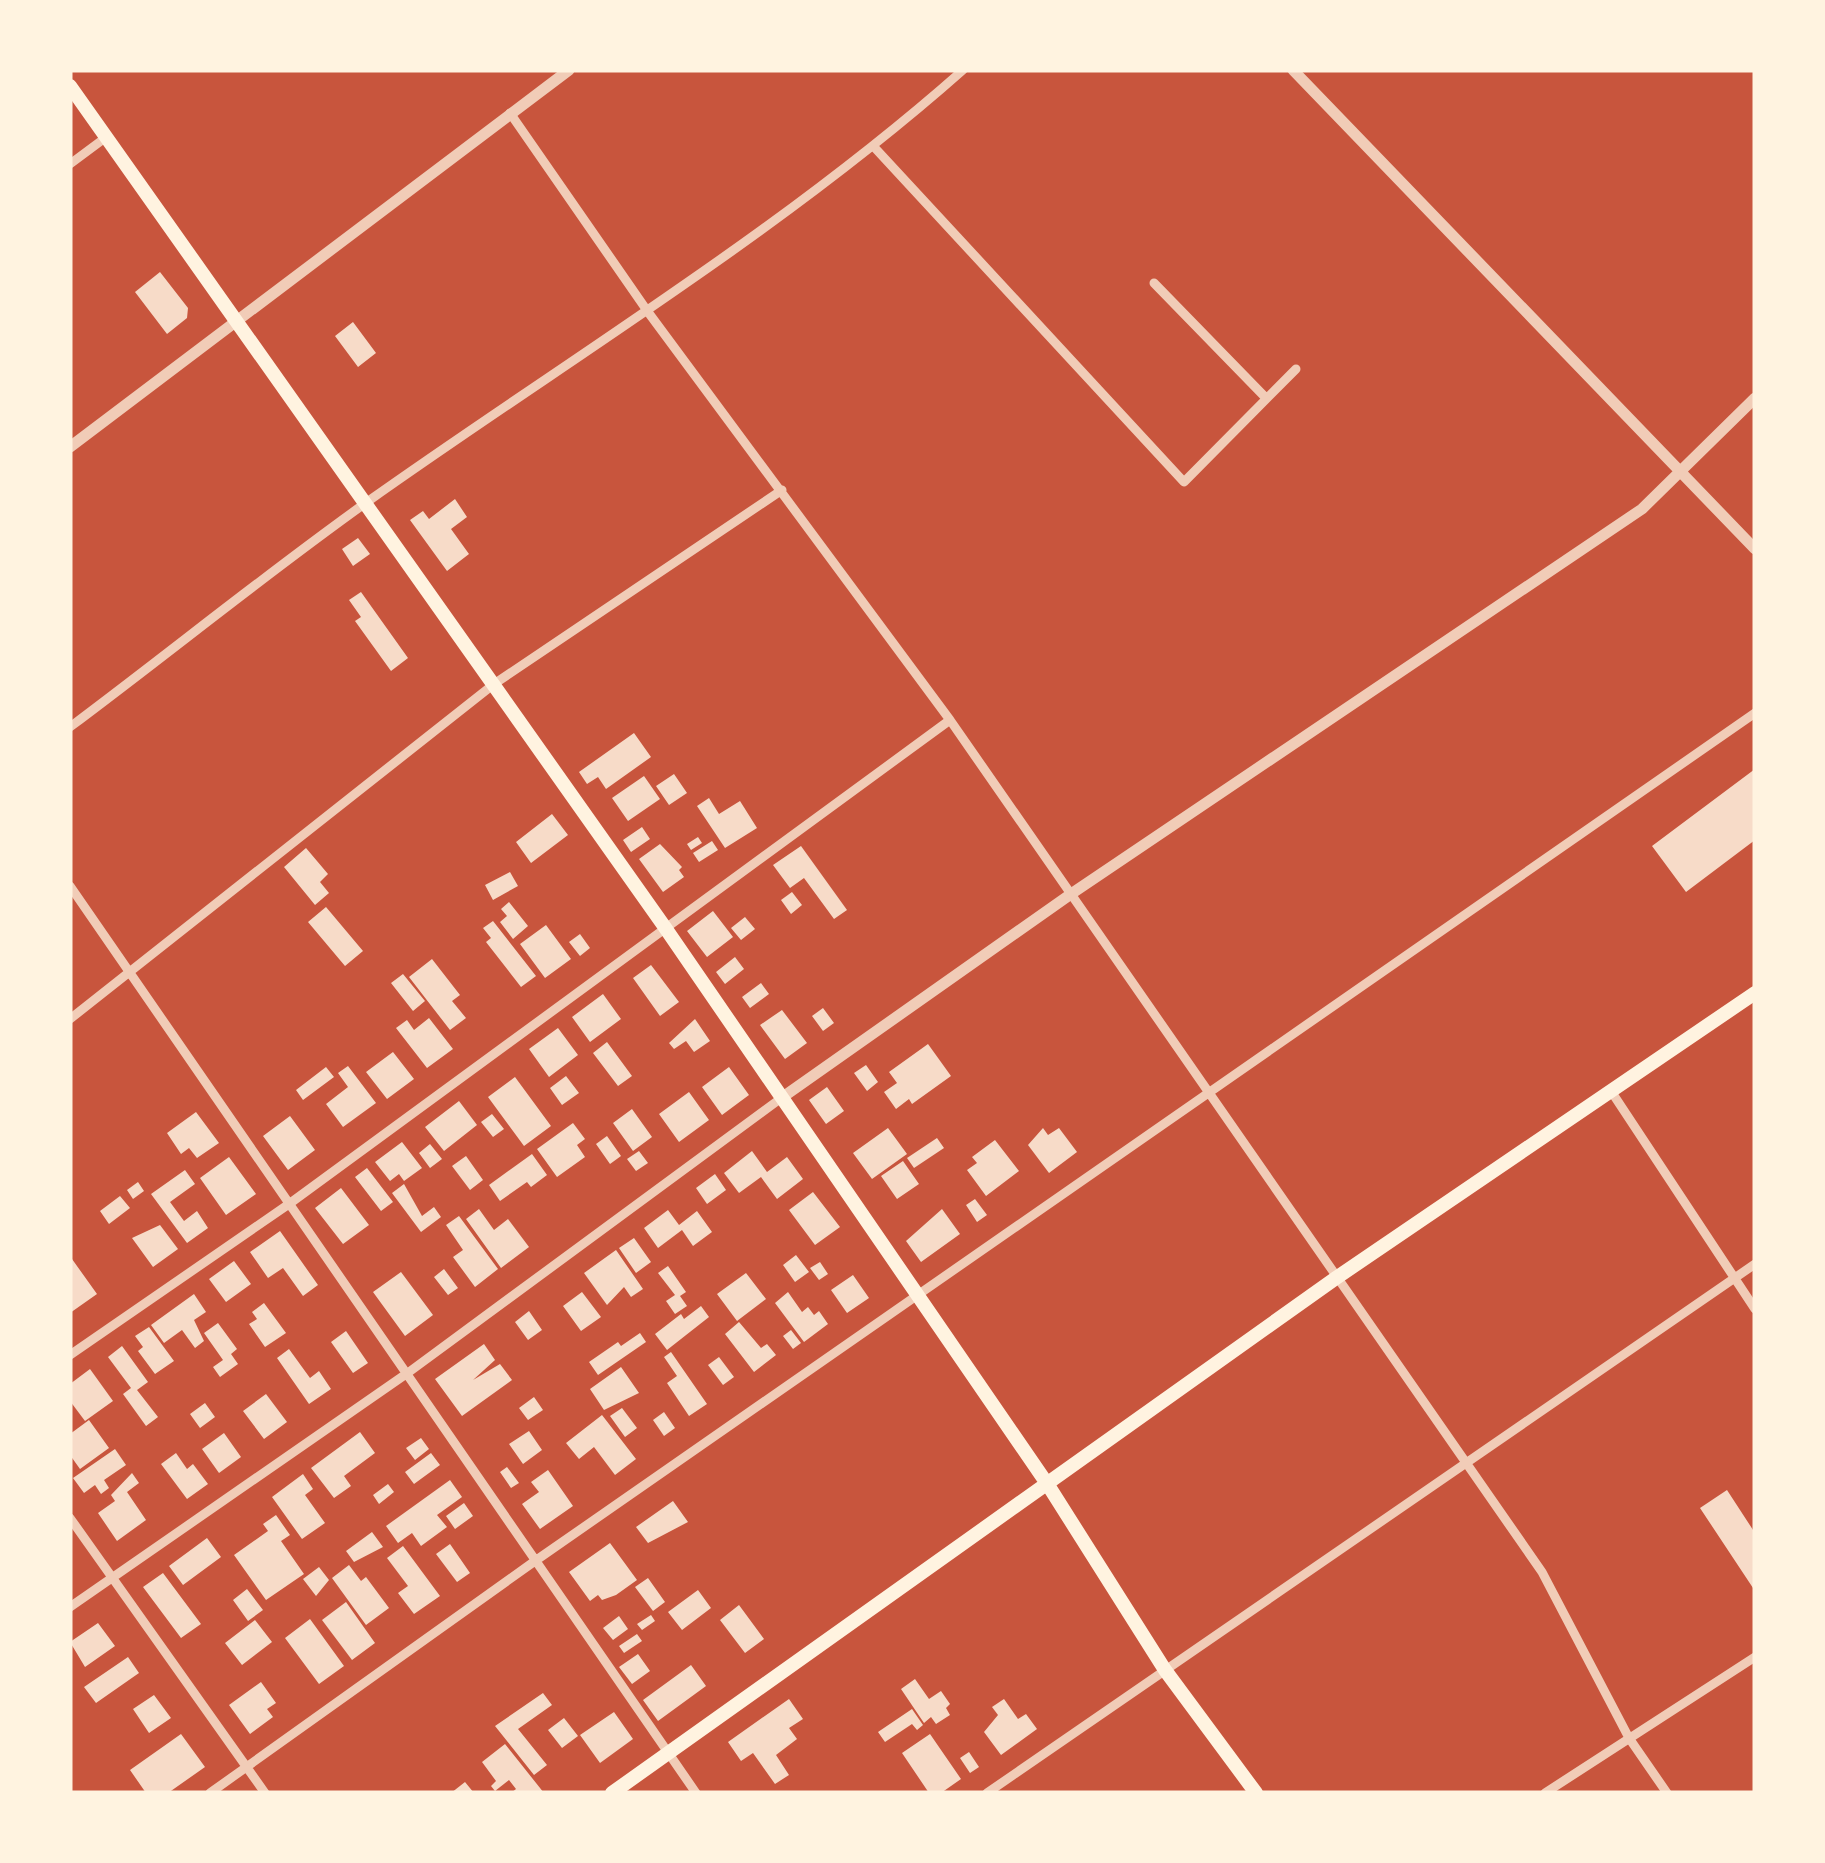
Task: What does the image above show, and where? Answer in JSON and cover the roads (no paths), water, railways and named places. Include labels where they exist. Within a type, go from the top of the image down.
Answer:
[{"type":"main road","points":[[70,86],[664,926],[1048,1485],[1165,1670],[1256,1793]]},
{"type":"main road","points":[[612,1793],[1336,1278],[1755,993]]},
{"type":"street","points":[[70,446],[569,70]]},
{"type":"street","points":[[70,728],[365,503],[648,312],[875,148],[963,70]]},
{"type":"street","points":[[1293,70],[1755,548]]},
{"type":"street","points":[[510,113],[648,312],[950,720],[1462,1463],[1542,1572],[1629,1738],[1666,1793]]},
{"type":"street","points":[[70,164],[105,138]]},
{"type":"street","points":[[875,148],[1184,482],[1296,369]]},
{"type":"street","points":[[1154,282],[1266,398]]},
{"type":"street","points":[[70,1607],[409,1372],[780,1099],[1070,894],[1642,508],[1755,398]]},
{"type":"street","points":[[70,1019],[494,684],[782,490]]},
{"type":"street","points":[[210,1793],[534,1562],[1755,713]]},
{"type":"street","points":[[70,1355],[289,1204],[950,720]]},
{"type":"street","points":[[70,886],[696,1793]]},
{"type":"street","points":[[1611,1091],[1755,1309]]},
{"type":"street","points":[[986,1793],[1755,1264]]},
{"type":"street","points":[[70,1518],[265,1793]]},
{"type":"street","points":[[1545,1793],[1755,1656]]}]
